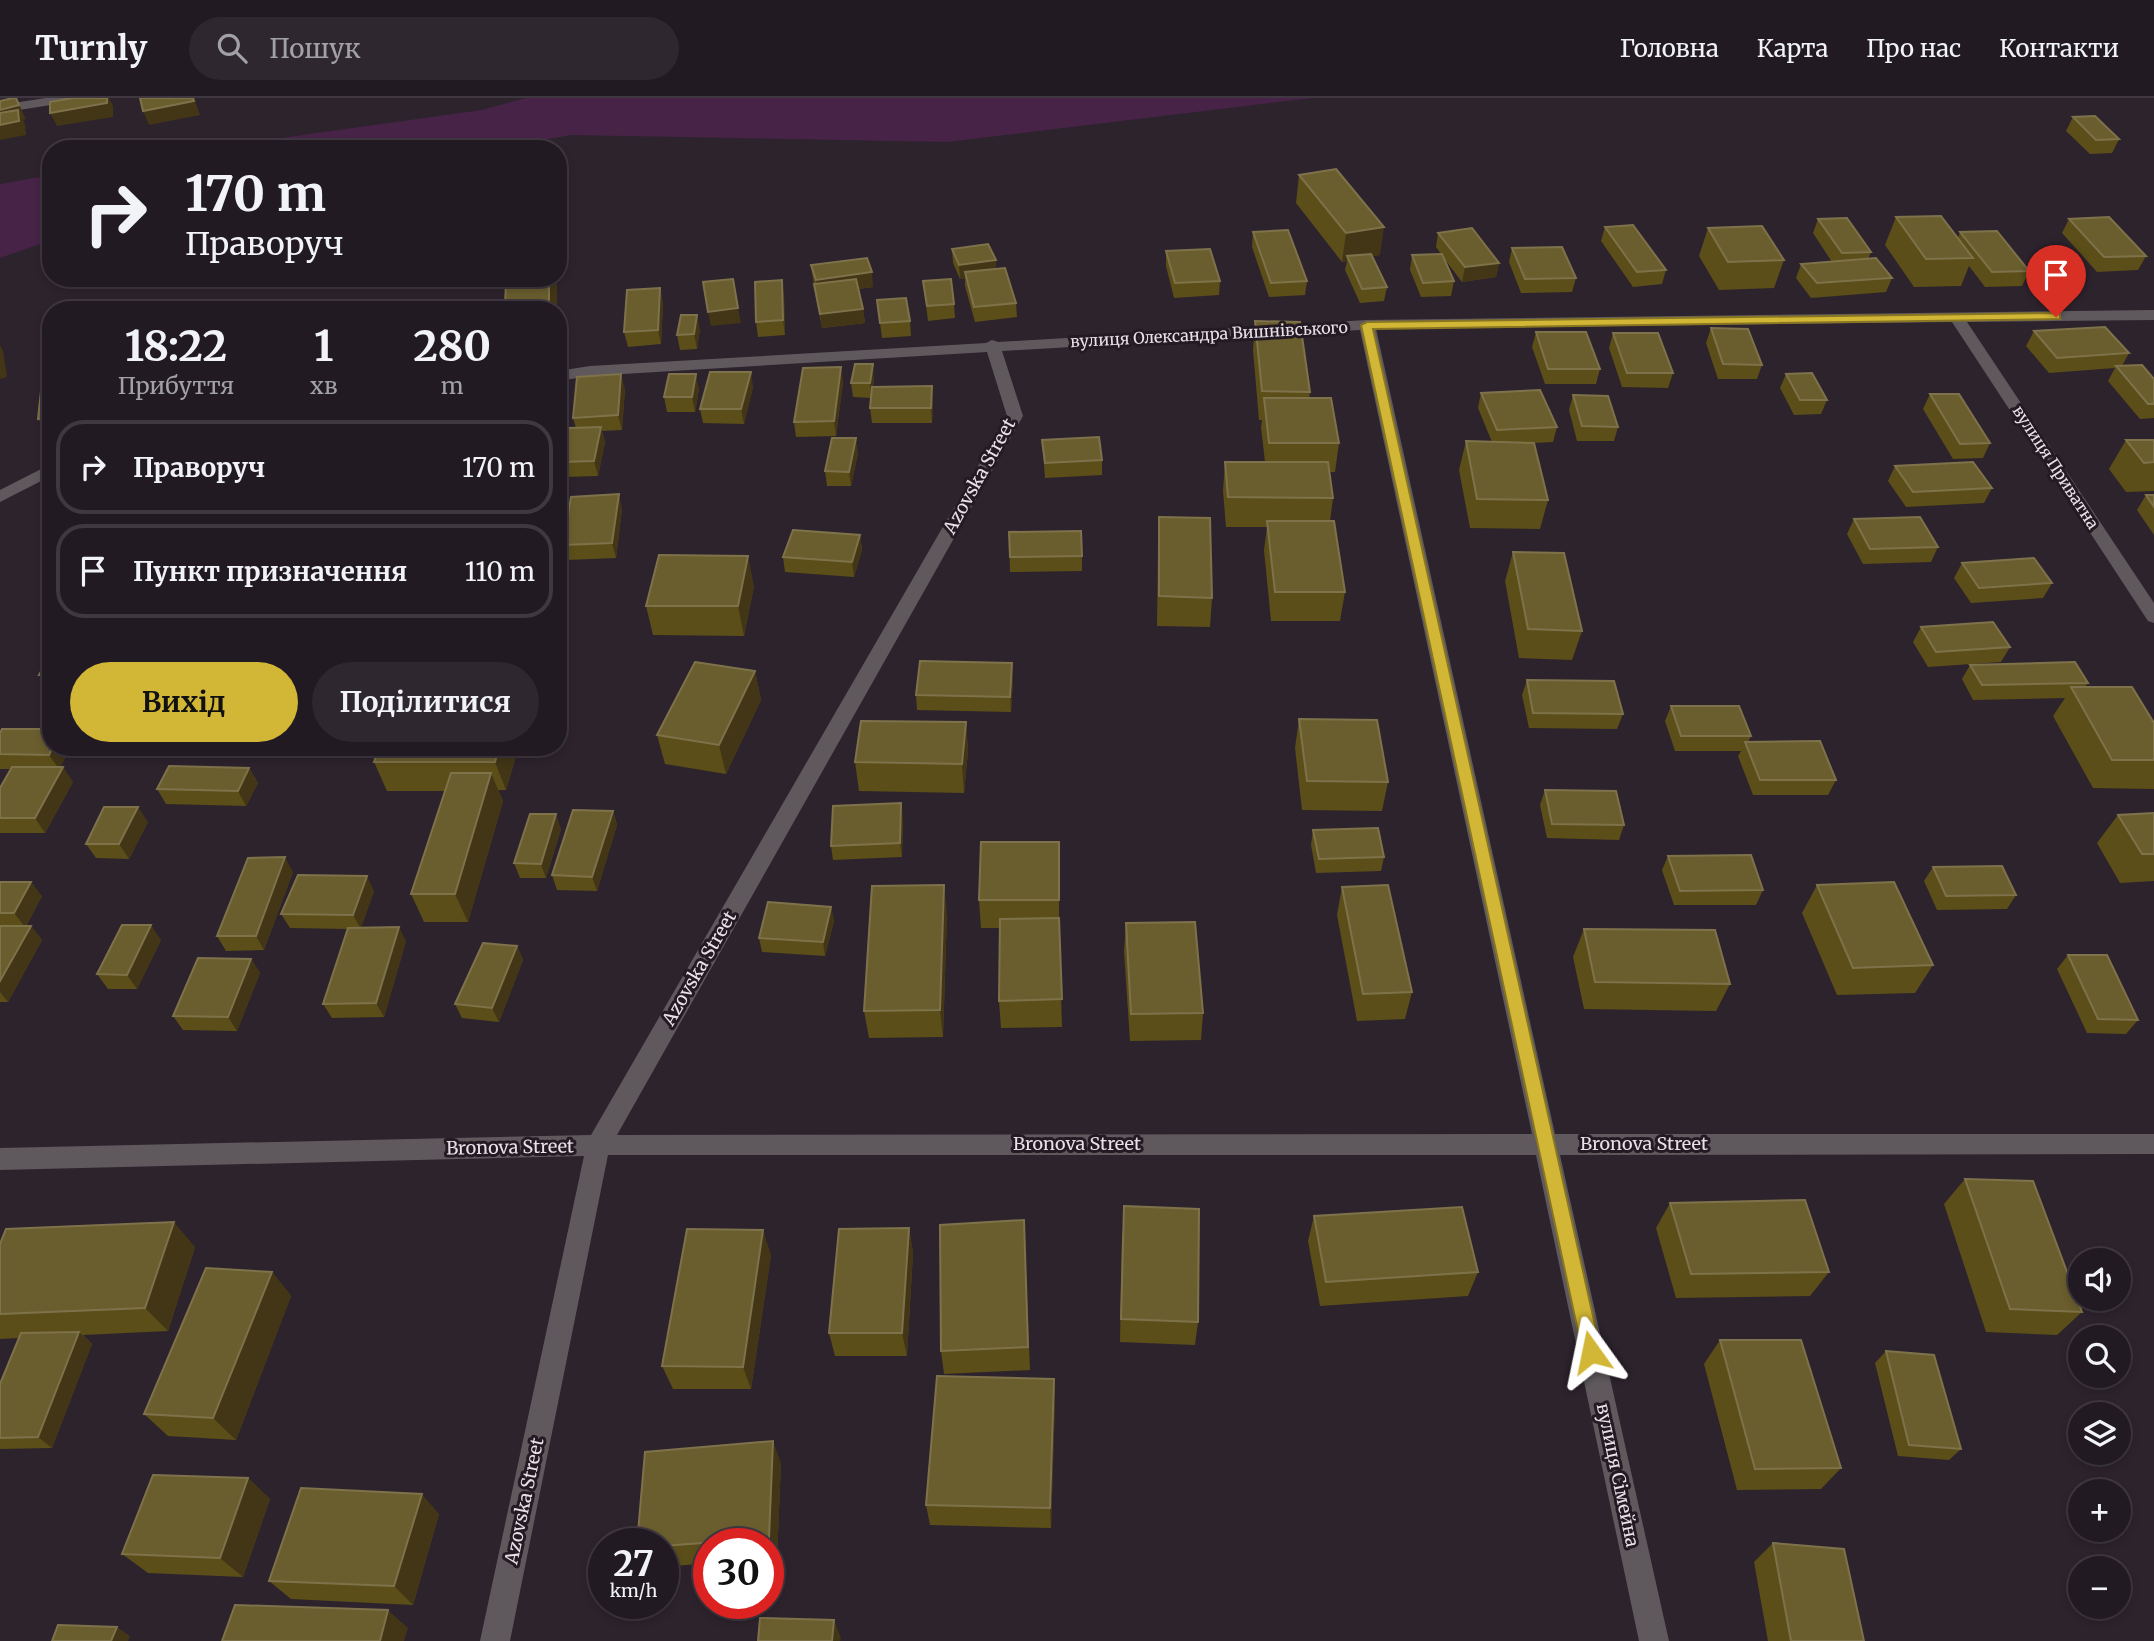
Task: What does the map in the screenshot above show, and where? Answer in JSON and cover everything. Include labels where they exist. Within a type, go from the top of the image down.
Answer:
[{"type":"street","points":[[0,109],[70,98]]},
{"type":"street","name":"вулиця Олександра Вишнівського","points":[[567,375],[992,345],[1367,325],[2154,315]]},
{"type":"street","name":"вулиця Приватна","points":[[1957,318],[2154,617]]},
{"type":"street","name":"вулиця Сімейна","points":[[1367,325],[1654,1641]]},
{"type":"street","name":"Azovska Street","points":[[495,1641],[598,1145],[1015,416],[992,345]]},
{"type":"street","points":[[0,497],[42,474]]},
{"type":"street","name":"Bronova Street","points":[[0,1159],[598,1145],[1546,1142],[2154,1144]]},
{"type":"shaded area","points":[[525,98],[1312,98],[947,142],[571,135],[544,140],[267,140],[482,110]]},
{"type":"shaded area","points":[[42,177],[42,243],[0,258],[0,184]]},
{"type":"building","points":[[16,98],[19,105],[0,110],[0,101]]},
{"type":"building","points":[[73,98],[107,98],[107,103],[50,113],[50,102]]},
{"type":"building","points":[[140,98],[193,98],[194,101],[143,111]]},
{"type":"building","points":[[18,110],[19,121],[0,125],[0,113]]},
{"type":"building","points":[[2095,116],[2119,139],[2096,140],[2073,117]]},
{"type":"building","points":[[1336,169],[1384,227],[1346,233],[1299,175]]},
{"type":"building","points":[[1941,216],[1973,258],[1926,259],[1896,217]]},
{"type":"building","points":[[2109,217],[2146,256],[2104,257],[2069,219]]},
{"type":"building","points":[[1847,218],[1871,252],[1842,253],[1818,219]]},
{"type":"building","points":[[1633,225],[1666,270],[1637,272],[1605,227]]},
{"type":"building","points":[[1762,226],[1784,260],[1728,262],[1708,228]]},
{"type":"building","points":[[1472,228],[1499,263],[1465,267],[1438,233]]},
{"type":"building","points":[[1288,230],[1307,281],[1271,283],[1253,232]]},
{"type":"building","points":[[1997,231],[2029,271],[1992,272],[1960,232]]},
{"type":"building","points":[[988,244],[996,260],[959,265],[952,249]]},
{"type":"building","points":[[1562,247],[1576,278],[1525,279],[1512,248]]},
{"type":"building","points":[[1210,249],[1220,281],[1175,283],[1166,251]]},
{"type":"building","points":[[1371,254],[1387,287],[1362,289],[1347,256]]},
{"type":"building","points":[[1442,254],[1454,281],[1423,283],[1412,255]]},
{"type":"building","points":[[867,258],[872,272],[816,280],[811,265]]},
{"type":"building","points":[[1876,258],[1892,278],[1817,283],[1801,264]]},
{"type":"building","points":[[1005,268],[1016,303],[974,307],[965,272]]},
{"type":"building","points":[[733,279],[738,308],[708,312],[703,282]]},
{"type":"building","points":[[856,279],[863,309],[820,314],[814,284]]},
{"type":"building","points":[[951,279],[954,304],[927,306],[923,281]]},
{"type":"building","points":[[782,280],[783,320],[756,322],[755,282]]},
{"type":"building","points":[[506,287],[549,287],[549,301],[505,301]]},
{"type":"building","points":[[660,288],[658,330],[624,332],[627,290]]},
{"type":"building","points":[[906,298],[910,321],[880,323],[877,300]]},
{"type":"building","points":[[681,315],[697,315],[694,334],[677,335]]},
{"type":"building","points":[[1255,321],[1300,322],[1310,392],[1262,391]]},
{"type":"building","points":[[2105,327],[2129,353],[2057,358],[2034,331]]},
{"type":"building","points":[[1711,328],[1748,329],[1762,365],[1723,364]]},
{"type":"building","points":[[1536,332],[1586,332],[1600,369],[1548,369]]},
{"type":"building","points":[[1613,333],[1658,333],[1673,373],[1627,373]]},
{"type":"building","points":[[855,364],[873,364],[870,383],[851,383]]},
{"type":"building","points":[[2142,365],[2154,379],[2154,404],[2148,404],[2116,366]]},
{"type":"building","points":[[841,367],[834,421],[794,422],[803,368]]},
{"type":"building","points":[[710,372],[751,372],[741,409],[700,409]]},
{"type":"building","points":[[1812,373],[1827,400],[1800,400],[1786,374]]},
{"type":"building","points":[[621,374],[618,415],[573,418],[577,377]]},
{"type":"building","points":[[669,374],[696,374],[692,397],[664,397]]},
{"type":"building","points":[[42,382],[42,418],[38,419]]},
{"type":"building","points":[[932,386],[931,408],[870,408],[872,387]]},
{"type":"building","points":[[1540,390],[1557,427],[1497,430],[1481,393]]},
{"type":"building","points":[[1930,394],[1959,394],[1990,443],[1960,444]]},
{"type":"building","points":[[1573,395],[1608,396],[1618,427],[1582,426]]},
{"type":"building","points":[[1264,398],[1331,398],[1339,443],[1269,443]]},
{"type":"building","points":[[601,427],[594,461],[567,462],[569,428]]},
{"type":"building","points":[[1099,437],[1102,460],[1045,463],[1042,440]]},
{"type":"building","points":[[832,438],[856,438],[849,472],[825,471]]},
{"type":"building","points":[[2126,440],[2154,440],[2154,462],[2144,463]]},
{"type":"building","points":[[1466,441],[1534,443],[1548,500],[1477,499]]},
{"type":"building","points":[[1225,462],[1328,462],[1333,498],[1228,497]]},
{"type":"building","points":[[1973,462],[1992,488],[1913,492],[1895,466]]},
{"type":"building","points":[[619,494],[612,543],[567,545],[571,497]]},
{"type":"building","points":[[2146,495],[2154,495],[2154,507]]},
{"type":"building","points":[[1159,517],[1210,518],[1212,598],[1159,596]]},
{"type":"building","points":[[1920,517],[1938,547],[1870,549],[1854,519]]},
{"type":"building","points":[[1267,521],[1334,521],[1345,592],[1275,592]]},
{"type":"building","points":[[793,530],[860,535],[852,562],[783,557]]},
{"type":"building","points":[[1081,531],[1082,556],[1010,557],[1009,532]]},
{"type":"building","points":[[1513,552],[1564,553],[1582,631],[1528,629]]},
{"type":"building","points":[[659,555],[748,556],[738,606],[646,606]]},
{"type":"building","points":[[2034,558],[2052,583],[1979,588],[1962,563]]},
{"type":"building","points":[[1993,622],[2010,647],[1936,652],[1921,627]]},
{"type":"building","points":[[920,661],[1012,663],[1010,697],[916,695]]},
{"type":"building","points":[[695,662],[755,671],[719,745],[657,735]]},
{"type":"building","points":[[2075,662],[2088,683],[1982,685],[1970,665]]},
{"type":"building","points":[[1527,680],[1614,681],[1623,714],[1533,713]]},
{"type":"building","points":[[2071,687],[2132,687],[2154,723],[2154,760],[2112,760]]},
{"type":"building","points":[[1671,706],[1739,706],[1751,736],[1681,736]]},
{"type":"building","points":[[1299,719],[1377,720],[1388,782],[1307,781]]},
{"type":"building","points":[[861,721],[966,722],[962,764],[855,762]]},
{"type":"building","points":[[2,729],[42,729],[42,755],[0,754]]},
{"type":"building","points":[[1820,741],[1836,780],[1760,780],[1745,742]]},
{"type":"building","points":[[376,756],[497,756],[495,762],[374,762]]},
{"type":"building","points":[[169,766],[249,768],[238,791],[157,789]]},
{"type":"building","points":[[12,767],[63,767],[35,818],[0,818],[0,788]]},
{"type":"building","points":[[451,773],[491,773],[455,894],[411,894]]},
{"type":"building","points":[[1545,790],[1616,791],[1624,825],[1552,824]]},
{"type":"building","points":[[901,803],[900,843],[831,846],[833,806]]},
{"type":"building","points":[[104,807],[138,807],[119,844],[86,844]]},
{"type":"building","points":[[573,810],[613,811],[592,877],[552,875]]},
{"type":"building","points":[[2154,813],[2154,854],[2142,854],[2118,815]]},
{"type":"building","points":[[530,814],[556,814],[541,864],[514,863]]},
{"type":"building","points":[[1378,828],[1384,857],[1319,859],[1313,830]]},
{"type":"building","points":[[981,842],[1059,842],[1059,900],[979,900]]},
{"type":"building","points":[[1751,855],[1763,890],[1680,891],[1668,856]]},
{"type":"building","points":[[285,857],[256,936],[217,936],[248,858]]},
{"type":"building","points":[[2002,866],[2016,895],[1946,896],[1933,867]]},
{"type":"building","points":[[298,875],[367,876],[353,915],[281,914]]},
{"type":"building","points":[[0,882],[31,882],[14,913],[0,913]]},
{"type":"building","points":[[1894,882],[1933,965],[1853,968],[1817,885]]},
{"type":"building","points":[[944,885],[940,1010],[864,1011],[872,886]]},
{"type":"building","points":[[1388,885],[1412,992],[1363,994],[1342,887]]},
{"type":"building","points":[[768,902],[831,907],[823,942],[759,938]]},
{"type":"building","points":[[1059,918],[1062,999],[999,1001],[1000,919]]},
{"type":"building","points":[[1195,922],[1203,1013],[1131,1014],[1126,923]]},
{"type":"building","points":[[122,925],[151,925],[127,975],[97,974]]},
{"type":"building","points":[[0,926],[31,926],[0,981]]},
{"type":"building","points":[[399,927],[376,1003],[323,1004],[348,928]]},
{"type":"building","points":[[1584,929],[1715,930],[1730,984],[1595,982]]},
{"type":"building","points":[[483,943],[517,946],[492,1008],[455,1004]]},
{"type":"building","points":[[2068,955],[2107,955],[2138,1020],[2098,1019]]},
{"type":"building","points":[[198,958],[251,959],[228,1017],[173,1016]]},
{"type":"building","points":[[1965,1179],[2033,1181],[2068,1275],[2068,1311],[2082,1312],[2010,1309]]},
{"type":"building","points":[[1805,1200],[1829,1272],[1691,1274],[1670,1203]]},
{"type":"building","points":[[1124,1206],[1199,1209],[1198,1322],[1121,1319]]},
{"type":"building","points":[[1462,1207],[1478,1272],[1326,1282],[1314,1216]]},
{"type":"building","points":[[1024,1220],[1028,1347],[941,1351],[940,1225]]},
{"type":"building","points":[[174,1222],[145,1308],[0,1314],[0,1244],[6,1229]]},
{"type":"building","points":[[909,1228],[902,1333],[829,1333],[839,1229]]},
{"type":"building","points":[[687,1229],[763,1230],[743,1367],[662,1366]]},
{"type":"building","points":[[206,1268],[272,1272],[213,1418],[144,1414]]},
{"type":"building","points":[[79,1332],[38,1437],[0,1438],[0,1384],[21,1333]]},
{"type":"building","points":[[1720,1340],[1801,1340],[1841,1468],[1755,1469]]},
{"type":"building","points":[[1886,1351],[1934,1355],[1961,1449],[1909,1445]]},
{"type":"building","points":[[937,1376],[1054,1379],[1050,1508],[926,1505]]},
{"type":"building","points":[[773,1441],[769,1528],[693,1528],[693,1544],[679,1545],[679,1528],[638,1528],[645,1452]]},
{"type":"building","points":[[153,1475],[248,1478],[220,1558],[122,1554]]},
{"type":"building","points":[[301,1488],[422,1494],[394,1586],[269,1581]]},
{"type":"building","points":[[1773,1543],[1844,1549],[1864,1641],[1791,1641]]},
{"type":"building","points":[[235,1605],[388,1610],[380,1641],[222,1641]]},
{"type":"building","points":[[760,1619],[834,1620],[832,1641],[758,1641]]},
{"type":"building","points":[[58,1625],[117,1627],[111,1641],[52,1641]]},
{"type":"route","points":[[1591,1352],[1367,325],[2056,317]]}]
